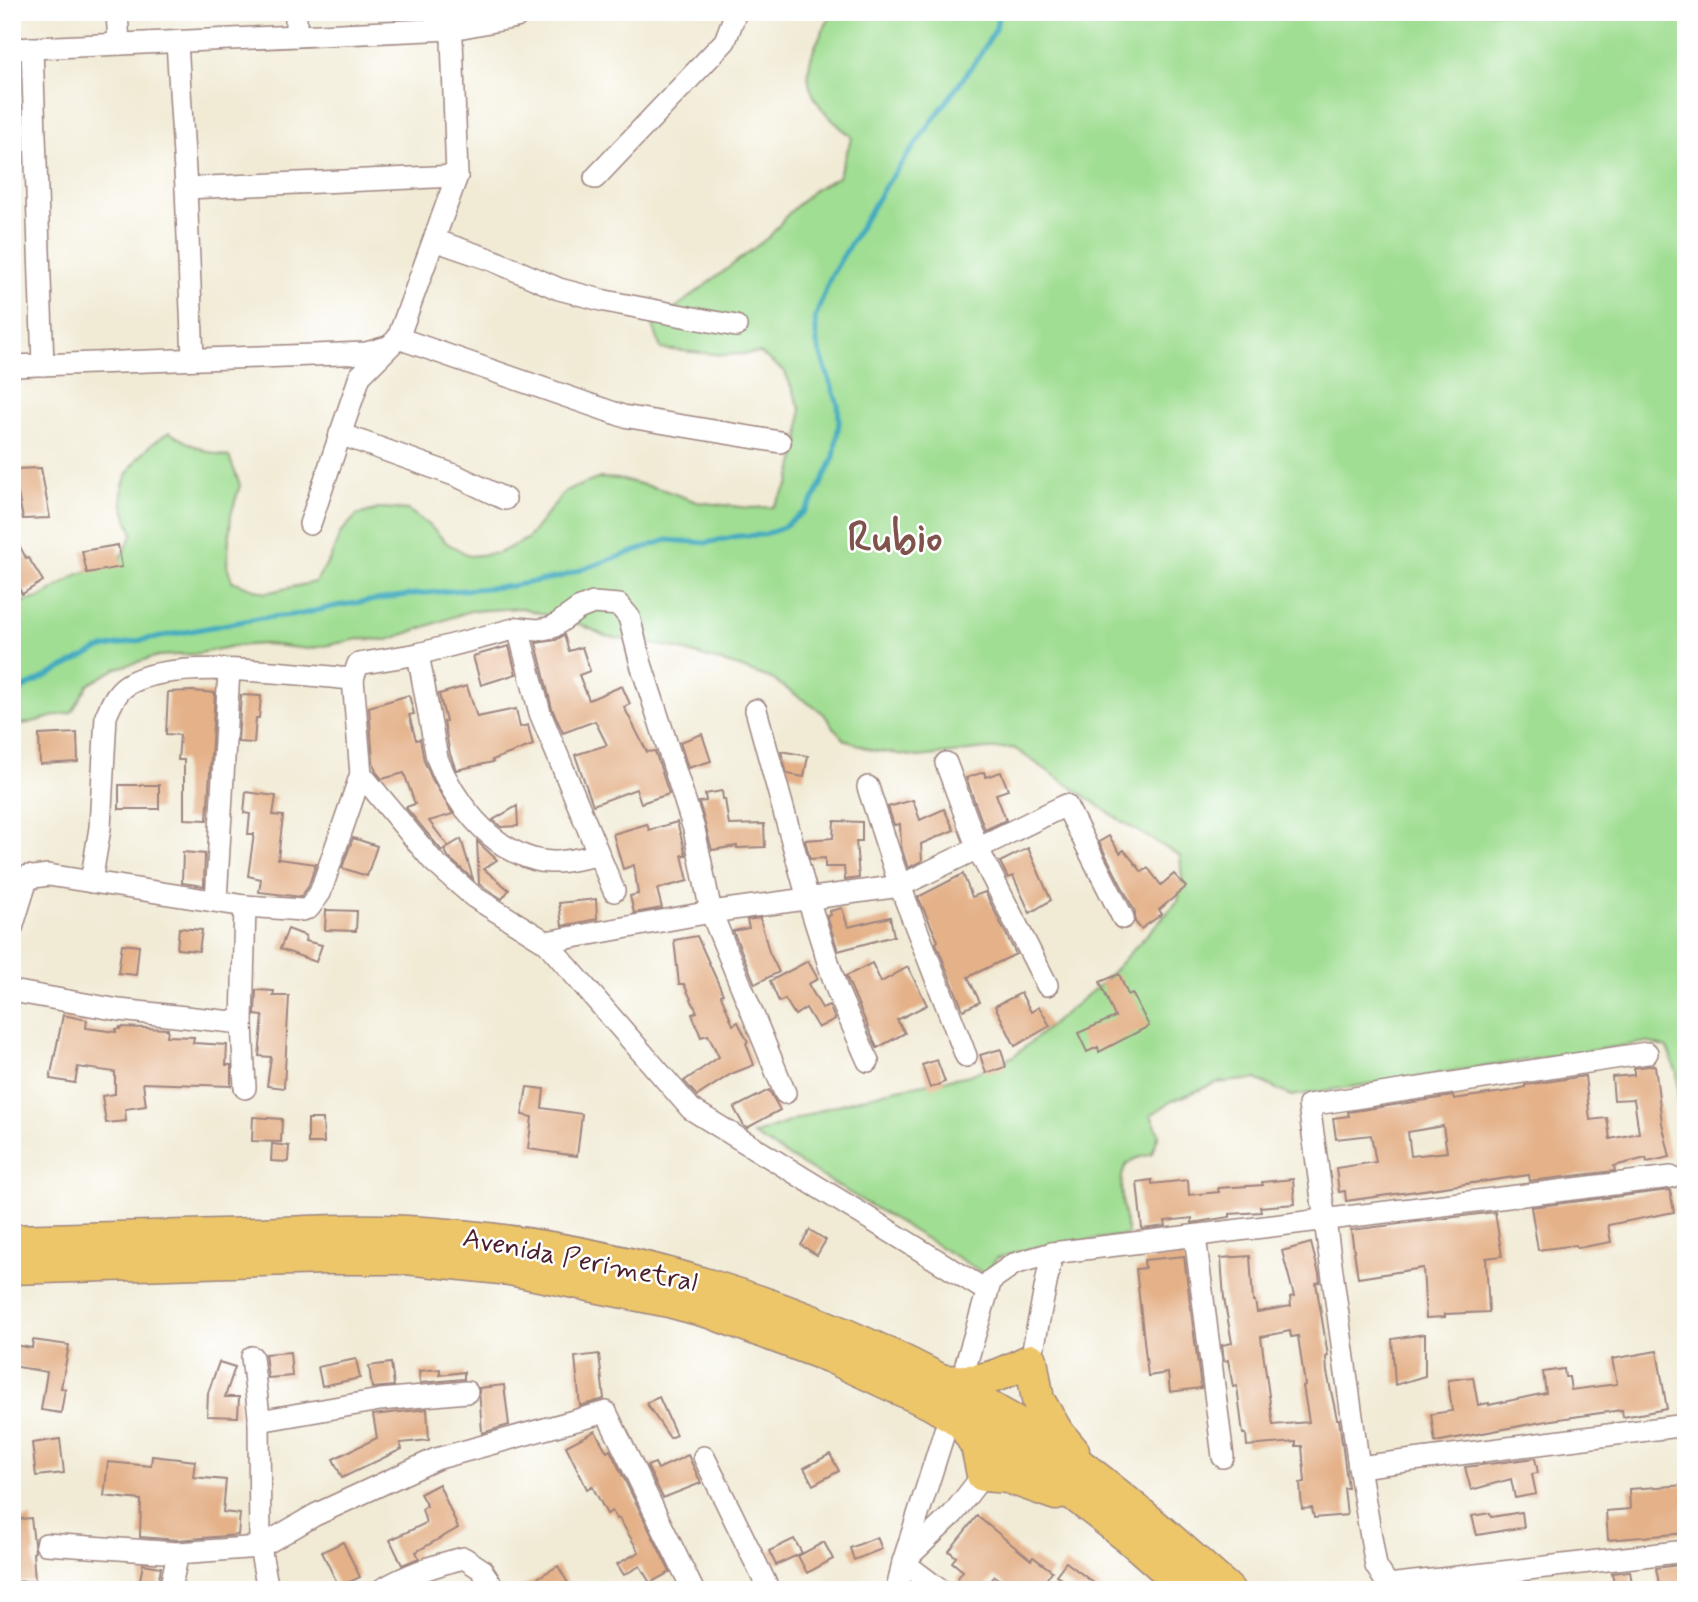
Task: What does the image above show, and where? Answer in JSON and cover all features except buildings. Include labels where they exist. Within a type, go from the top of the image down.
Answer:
[{"type":"main road","name":"Avenida Perimetral","points":[[12,1241],[407,1232],[514,1243],[610,1261],[718,1288],[955,1372],[1149,1520],[1228,1590]]},
{"type":"main road","name":"Avenida Perimetral","points":[[12,1268],[405,1258],[510,1269],[604,1286],[710,1312],[829,1356],[932,1404],[953,1426],[1044,1471],[1189,1590]]},
{"type":"main road","points":[[955,1372],[974,1382],[990,1379],[1031,1360],[1038,1400],[1057,1432],[1097,1479]]},
{"type":"main road","points":[[953,1426],[977,1446],[983,1475],[1008,1477],[1030,1484],[1096,1511]]},
{"type":"street","points":[[117,12],[119,44]]},
{"type":"street","points":[[296,12],[296,36]]},
{"type":"street","points":[[43,365],[22,49],[296,36],[516,17],[518,12]]},
{"type":"street","points":[[595,178],[725,41],[736,12]]},
{"type":"street","points":[[310,524],[360,376],[393,342],[457,176],[452,21]]},
{"type":"street","points":[[177,42],[187,188],[193,359]]},
{"type":"street","points":[[187,188],[457,176]]},
{"type":"street","points":[[434,240],[492,260],[559,289],[605,301],[736,326]]},
{"type":"street","points":[[12,366],[366,353],[393,342],[623,416],[780,442]]},
{"type":"street","points":[[340,434],[457,476],[506,499]]},
{"type":"street","points":[[12,928],[20,878],[48,875],[245,906],[302,910],[310,908],[320,893],[361,774],[353,679],[358,664],[418,654],[518,628],[538,630],[553,627],[578,609],[593,603],[619,605],[629,617],[694,829],[710,912],[785,1093]]},
{"type":"street","points":[[518,628],[540,713],[614,891]]},
{"type":"street","points":[[418,654],[437,758],[443,774],[462,804],[485,830],[507,847],[533,860],[563,862],[598,855]]},
{"type":"street","points":[[91,882],[100,828],[106,716],[113,700],[125,686],[146,675],[182,671],[229,670],[353,679]]},
{"type":"street","points":[[216,901],[229,670]]},
{"type":"street","points":[[756,710],[807,899],[836,990],[868,1061]]},
{"type":"street","points":[[946,763],[978,849],[1047,985]]},
{"type":"street","points":[[361,774],[433,861],[474,897],[546,942],[691,1109],[987,1292]]},
{"type":"street","points":[[868,787],[900,886],[966,1056]]},
{"type":"street","points":[[546,942],[710,912],[900,886],[1066,805],[1123,918]]},
{"type":"street","points":[[245,906],[242,1023],[245,1088]]},
{"type":"street","points":[[12,991],[119,1010],[242,1023]]},
{"type":"street","points":[[1647,1053],[1309,1105],[1359,1467],[1376,1566],[1389,1588],[1686,1550]]},
{"type":"street","points":[[955,1372],[991,1280],[1014,1264],[1052,1253],[1671,1177]]},
{"type":"street","points":[[1195,1236],[1223,1457]]},
{"type":"street","points":[[1031,1360],[1052,1253]]},
{"type":"street","points":[[253,1357],[259,1421],[260,1547],[268,1590]]},
{"type":"street","points":[[259,1421],[380,1400],[467,1392]]},
{"type":"street","points":[[46,1544],[178,1553],[260,1547],[315,1515],[436,1459],[606,1412],[693,1590]]},
{"type":"street","points":[[1359,1467],[1686,1425]]},
{"type":"street","points":[[897,1590],[903,1562],[953,1426]]},
{"type":"street","points":[[704,1457],[769,1590]]},
{"type":"street","points":[[903,1562],[953,1514],[983,1475]]},
{"type":"street","points":[[170,1590],[178,1553]]},
{"type":"street","points":[[381,1590],[402,1577],[432,1565],[464,1558],[481,1570],[495,1590]]},
{"type":"street","points":[[903,1562],[940,1590]]},
{"type":"green space","points":[[833,12],[1686,12],[1686,1147],[1679,1118],[1677,1073],[1667,1048],[1647,1042],[1291,1096],[1256,1079],[1216,1083],[1172,1101],[1151,1115],[1159,1134],[1152,1154],[1131,1161],[1126,1166],[1121,1184],[1128,1235],[1032,1248],[997,1258],[985,1274],[753,1135],[827,1108],[888,1091],[970,1075],[1014,1056],[1103,982],[1178,901],[1182,879],[1180,856],[1124,823],[1014,748],[919,757],[871,750],[843,739],[823,713],[772,679],[675,648],[605,636],[582,625],[522,608],[470,611],[388,640],[359,639],[308,649],[264,644],[234,646],[195,654],[158,656],[117,668],[88,685],[72,712],[24,724],[12,721],[12,604],[39,598],[79,574],[119,560],[133,534],[122,501],[126,476],[145,451],[169,432],[198,447],[229,457],[240,485],[231,515],[227,565],[232,581],[265,593],[315,582],[330,559],[341,532],[357,515],[383,508],[408,510],[447,543],[470,556],[499,553],[527,539],[565,491],[600,478],[620,479],[697,502],[750,508],[773,507],[789,484],[799,445],[801,410],[785,372],[760,353],[724,355],[661,349],[653,325],[770,236],[789,213],[815,189],[838,177],[852,137],[821,107],[809,80],[813,51]]},
{"type":"waterway","points":[[12,694],[99,649],[131,642],[414,594],[511,586],[560,577],[667,540],[706,543],[738,536],[762,535],[780,529],[804,512],[815,497],[834,457],[839,422],[838,404],[817,344],[815,318],[831,276],[884,188],[980,55],[995,30],[1000,12]]},
{"type":"district","name":"Rubio","points":[[895,539]]}]
